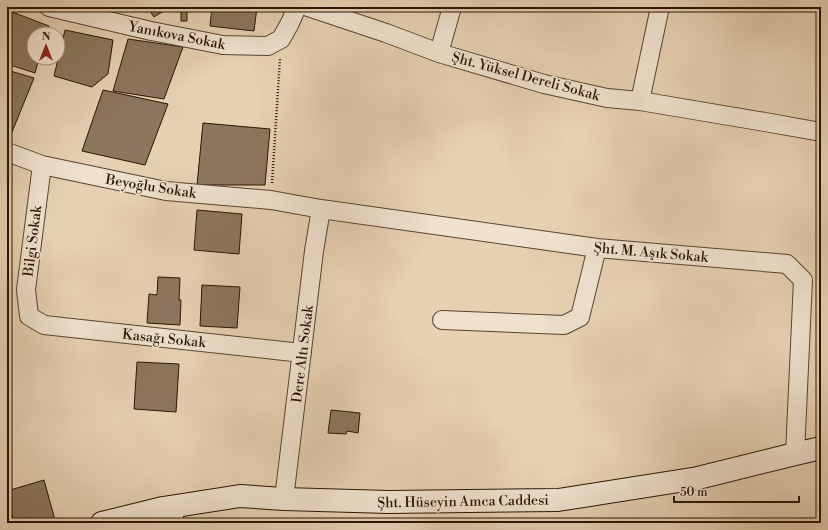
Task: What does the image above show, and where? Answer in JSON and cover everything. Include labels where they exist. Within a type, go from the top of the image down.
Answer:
[{"type":"street","name":"Yanıkova Sokak","points":[[49,7],[151,31],[223,45],[268,46],[281,40]]},
{"type":"street","points":[[281,40],[297,7]]},
{"type":"street","name":"Şht. Yüksel Dereli Sokak","points":[[308,7],[386,32],[439,53],[544,84],[607,98],[640,101],[821,132]]},
{"type":"street","points":[[439,53],[452,7]]},
{"type":"street","points":[[640,101],[660,7]]},
{"type":"street","name":"Beyoğlu Sokak","points":[[7,152],[42,165],[166,191],[271,200],[321,208]]},
{"type":"street","name":"Bilgi Sokak","points":[[29,316],[26,290],[42,165]]},
{"type":"street","name":"Şht. M. Aşık Sokak","points":[[321,208],[597,248],[788,264],[803,280],[795,454]]},
{"type":"street","name":"Dere Altı Sokak","points":[[284,499],[314,251],[321,208]]},
{"type":"street","points":[[442,320],[564,325],[580,317],[597,248]]},
{"type":"street","name":"Kasağı Sokak","points":[[29,316],[44,325],[302,353]]},
{"type":"street","name":"Şht. Hüseyin Amca Caddesi","points":[[102,523],[163,508],[174,515],[240,496],[284,499],[389,502],[558,500],[698,478],[821,448]]},
{"type":"path","points":[[271,200],[281,40]]},
{"type":"building","points":[[147,7],[170,7],[154,17]]},
{"type":"building","points":[[212,7],[257,7],[254,31],[210,26]]},
{"type":"building","points":[[181,9],[187,9],[187,21],[181,21]]},
{"type":"building","points":[[7,10],[49,26],[26,26],[26,66],[37,66],[35,73],[7,64]]},
{"type":"building","points":[[66,30],[113,40],[108,74],[92,87],[54,76],[56,66],[66,66]]},
{"type":"building","points":[[128,39],[183,47],[164,99],[113,91]]},
{"type":"building","points":[[7,70],[34,78],[12,132],[7,130]]},
{"type":"building","points":[[103,90],[168,104],[145,165],[82,151]]},
{"type":"building","points":[[203,123],[270,129],[265,185],[197,185]]},
{"type":"building","points":[[197,210],[242,214],[239,254],[194,250]]},
{"type":"building","points":[[158,277],[180,278],[180,325],[147,323],[149,294],[157,295]]},
{"type":"building","points":[[202,285],[240,287],[237,328],[200,326]]},
{"type":"building","points":[[137,362],[179,364],[176,412],[134,409]]},
{"type":"building","points":[[331,410],[360,413],[358,433],[347,431],[346,434],[328,433]]},
{"type":"building","points":[[44,480],[55,520],[47,523],[14,523],[7,499],[7,491]]}]
